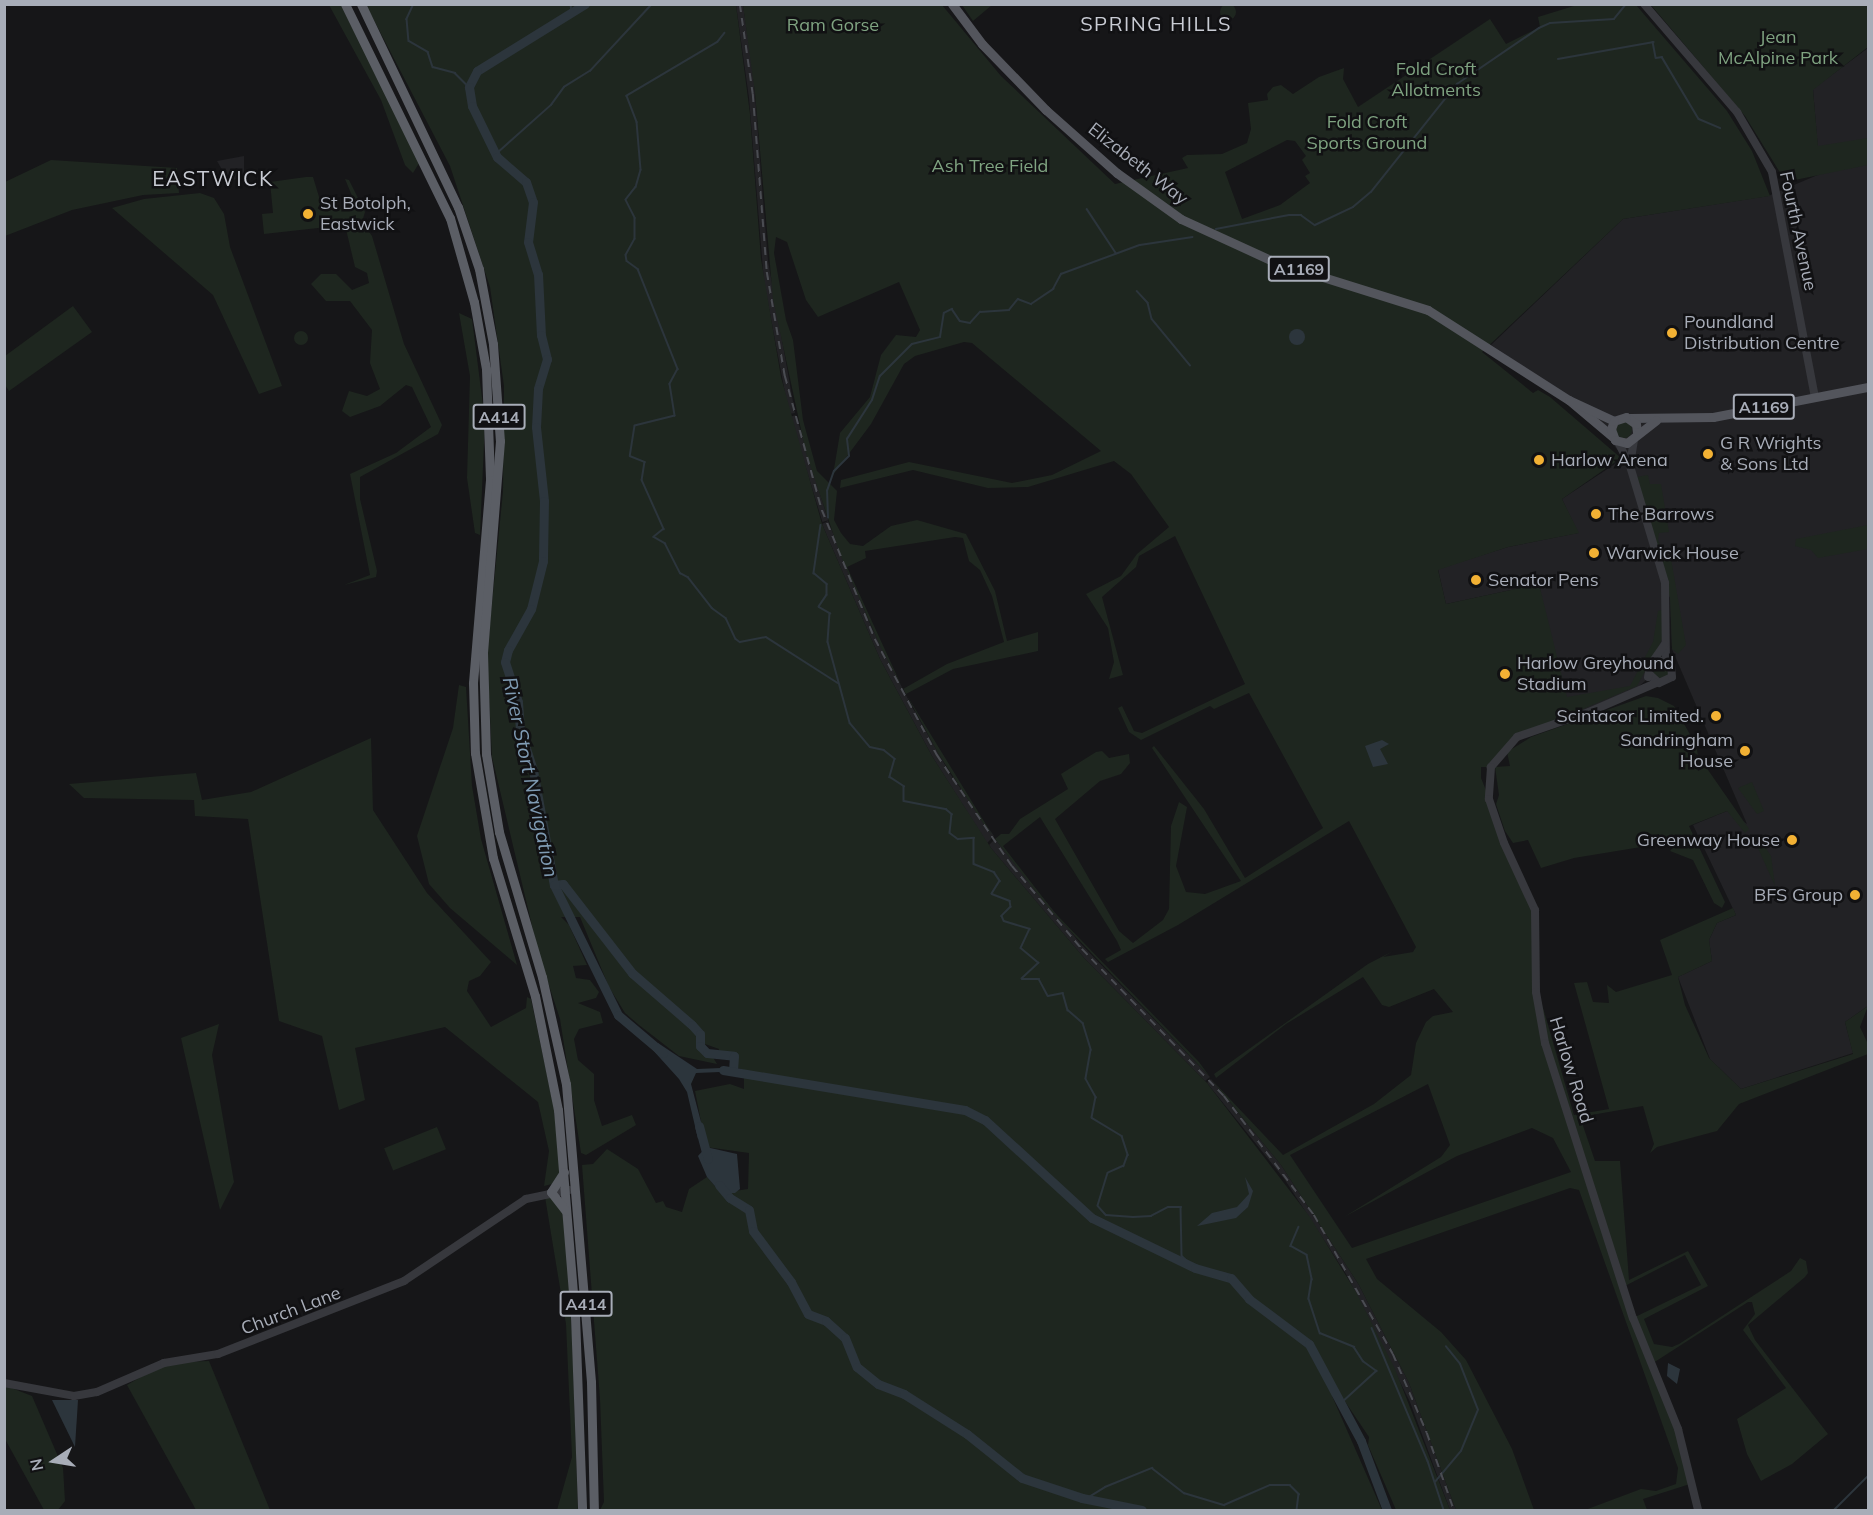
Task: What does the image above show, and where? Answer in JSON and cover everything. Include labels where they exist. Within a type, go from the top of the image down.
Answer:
[{"type":"highway","name":"A414","points":[[345,4],[450,218],[481,333],[491,441],[472,683],[475,753],[494,858],[544,1034],[565,1171],[582,1510]]},
{"type":"highway","name":"A414","points":[[361,4],[444,170],[467,229],[488,311],[497,377],[500,441],[483,653],[486,754],[499,832],[559,1044],[578,1189],[591,1383],[594,1510]]},
{"type":"highway","points":[[565,1171],[551,1192],[563,1203],[569,1219]]},
{"type":"main road","name":"Elizabeth Way","points":[[952,4],[994,57],[1046,110],[1113,170],[1181,219],[1275,262],[1428,310],[1569,400],[1614,421]]},
{"type":"main road","name":"A1169","points":[[1630,418],[1713,417],[1869,387]]},
{"type":"main road","name":"Elizabeth Way","points":[[1569,400],[1615,440]]},
{"type":"main road","points":[[1630,418],[1636,436],[1615,440],[1614,421],[1630,418]]},
{"type":"main road","name":"A1169","points":[[1636,436],[1658,419]]},
{"type":"street","name":"Fourth Avenue","points":[[1644,4],[1737,112],[1772,172],[1815,397]]},
{"type":"street","points":[[1630,466],[1636,436]]},
{"type":"street","points":[[1615,440],[1630,466],[1665,583],[1666,660],[1673,668],[1672,677],[1666,683],[1656,683],[1649,674]]},
{"type":"street","points":[[1642,688],[1665,644]]},
{"type":"street","points":[[1656,659],[1666,660]]},
{"type":"street","name":"Harlow Road","points":[[1656,683],[1589,712],[1517,737],[1491,767],[1489,799],[1504,843],[1535,910],[1536,992],[1545,1043],[1633,1318],[1678,1429],[1698,1510]]},
{"type":"street","name":"Church Lane","points":[[4,1383],[74,1396],[114,1386],[164,1363],[236,1348],[404,1281],[526,1199],[551,1192],[578,1189]]},
{"type":"shaded area","points":[[736,5],[743,5],[753,70],[768,261],[795,413],[789,414],[764,282],[749,98]]},
{"type":"shaded area","points":[[1868,48],[1868,1006],[1845,1022],[1853,1053],[1741,1089],[1710,1059],[1678,977],[1712,961],[1709,940],[1717,923],[1736,915],[1693,825],[1727,811],[1747,824],[1672,649],[1670,598],[1665,583],[1666,638],[1648,665],[1645,681],[1627,697],[1565,720],[1539,584],[1446,604],[1438,569],[1508,547],[1578,533],[1562,499],[1624,458],[1582,406],[1491,345],[1623,219],[1768,196],[1820,174],[1813,89]]},
{"type":"shaded area","points":[[244,156],[244,179],[228,180],[217,161]]},
{"type":"shaded area","points":[[1294,329],[1300,329],[1305,337],[1303,343],[1294,345],[1289,340],[1289,334]]},
{"type":"shaded area","points":[[796,415],[828,520],[822,522],[790,417]]},
{"type":"shaded area","points":[[828,521],[872,628],[911,705],[949,772],[994,836],[987,843],[932,756],[880,659],[822,524]]},
{"type":"shaded area","points":[[1382,740],[1389,744],[1380,749],[1388,764],[1373,767],[1365,746]]},
{"type":"shaded area","points":[[995,839],[1079,942],[1210,1077],[1205,1081],[1085,959],[991,848],[989,845]]},
{"type":"shaded area","points":[[658,1043],[697,1069],[721,1068],[720,1072],[696,1073],[691,1084],[705,1137],[698,1139],[687,1092],[679,1079],[651,1048]]},
{"type":"shaded area","points":[[1211,1079],[1281,1165],[1359,1285],[1409,1383],[1456,1510],[1450,1510],[1410,1402],[1346,1274],[1285,1180],[1207,1083]]},
{"type":"shaded area","points":[[706,1147],[737,1154],[740,1189],[735,1193],[721,1193],[707,1177],[698,1156]]},
{"type":"shaded area","points":[[1245,1177],[1253,1191],[1248,1207],[1236,1218],[1197,1226],[1212,1213],[1237,1207],[1249,1194]]},
{"type":"shaded area","points":[[1668,1363],[1680,1369],[1677,1384],[1667,1376]]},
{"type":"shaded area","points":[[52,1400],[78,1400],[75,1447],[74,1445]]},
{"type":"green space","points":[[1228,4],[1236,12],[1228,20],[1220,12]]},
{"type":"green space","points":[[329,5],[341,5],[421,160],[413,173],[405,165],[381,100]]},
{"type":"green space","points":[[366,5],[736,5],[750,114],[761,259],[781,377],[822,524],[880,659],[932,756],[991,848],[1085,959],[1207,1083],[1310,1217],[1356,1292],[1395,1369],[1450,1510],[1396,1510],[1368,1445],[1369,1437],[1342,1397],[1332,1396],[1382,1510],[600,1510],[604,1502],[600,1399],[582,1165],[593,1164],[607,1149],[638,1169],[656,1203],[663,1201],[666,1207],[682,1212],[689,1189],[707,1177],[721,1193],[748,1189],[749,1153],[706,1147],[695,1091],[730,1084],[744,1089],[744,1070],[738,1068],[734,1056],[718,1053],[719,1049],[705,1044],[717,1064],[679,1056],[639,1025],[625,1013],[609,987],[580,917],[561,917],[569,925],[587,965],[573,966],[576,978],[590,980],[599,992],[596,998],[578,1003],[600,1012],[603,1023],[579,1029],[574,1039],[578,1060],[594,1074],[594,1100],[602,1126],[632,1115],[636,1125],[586,1155],[581,1153],[560,1019],[539,955],[492,757],[487,655],[503,491],[504,386],[490,287],[450,166]]},
{"type":"green space","points":[[743,5],[942,5],[1001,76],[1115,184],[1188,168],[1182,158],[1187,155],[1222,154],[1247,143],[1251,129],[1248,103],[1268,100],[1267,94],[1273,87],[1281,85],[1293,94],[1319,77],[1344,68],[1343,79],[1358,107],[1490,19],[1506,44],[1540,27],[1538,17],[1577,5],[1636,5],[1727,111],[1752,151],[1770,196],[1623,219],[1482,352],[1533,393],[1538,390],[1550,397],[1621,458],[1562,499],[1579,533],[1508,547],[1438,570],[1446,604],[1539,584],[1567,697],[1630,686],[1653,642],[1658,611],[1665,609],[1664,636],[1637,686],[1517,737],[1491,767],[1481,767],[1481,778],[1535,910],[1539,994],[1574,1115],[1609,1109],[1574,983],[1587,982],[1593,1002],[1609,1003],[1607,985],[1616,992],[1672,975],[1660,940],[1733,908],[1736,915],[1717,923],[1709,940],[1712,961],[1678,977],[1685,1005],[1709,1058],[1741,1089],[1853,1054],[1845,1022],[1868,1006],[1860,1027],[1868,1044],[1868,1054],[1739,1104],[1717,1131],[1657,1147],[1650,1153],[1654,1144],[1643,1106],[1580,1117],[1595,1161],[1620,1161],[1629,1280],[1688,1251],[1708,1286],[1644,1319],[1654,1344],[1672,1347],[1679,1344],[1791,1271],[1800,1258],[1806,1261],[1808,1273],[1805,1277],[1748,1325],[1755,1340],[1828,1434],[1792,1464],[1761,1481],[1747,1454],[1737,1419],[1786,1388],[1743,1330],[1755,1314],[1752,1302],[1748,1302],[1650,1365],[1678,1429],[1690,1484],[1643,1499],[1647,1510],[1585,1510],[1641,1489],[1656,1491],[1676,1484],[1678,1468],[1579,1190],[1570,1188],[1366,1259],[1377,1279],[1441,1332],[1466,1360],[1512,1449],[1534,1510],[1456,1510],[1409,1383],[1359,1285],[1281,1165],[1211,1079],[1283,1155],[1374,1104],[1411,1075],[1416,1043],[1426,1022],[1433,1016],[1453,1012],[1434,989],[1389,1007],[1382,1005],[1363,977],[1286,1024],[1216,1078],[1214,1074],[1368,964],[1393,951],[1383,957],[1413,952],[1416,947],[1349,821],[1178,925],[1108,962],[1105,959],[1121,950],[1117,941],[1040,817],[1003,846],[1054,912],[1199,1062],[1210,1077],[1051,911],[995,839],[1001,834],[1009,834],[1020,819],[1068,789],[1061,774],[1096,752],[1102,751],[1109,758],[1129,754],[1130,763],[1121,774],[1100,781],[1055,819],[1119,931],[1133,943],[1163,920],[1169,909],[1171,826],[1179,802],[1187,807],[1176,866],[1186,892],[1205,894],[1241,881],[1152,748],[1154,746],[1204,809],[1245,878],[1323,828],[1249,693],[1214,709],[1210,706],[1141,740],[1129,732],[1118,708],[1122,706],[1134,731],[1142,733],[1245,684],[1175,536],[1139,556],[1136,567],[1102,597],[1123,675],[1109,679],[1114,662],[1108,628],[1086,594],[1121,576],[1137,554],[1169,527],[1131,474],[1114,461],[1028,487],[988,488],[913,470],[840,488],[841,480],[909,462],[1012,483],[1052,475],[1101,451],[972,343],[964,342],[915,356],[904,364],[871,424],[833,475],[840,433],[870,397],[881,355],[896,335],[916,337],[920,330],[899,282],[818,317],[806,300],[787,242],[776,237],[774,253],[786,320],[793,340],[803,420],[817,471],[837,491],[834,520],[841,533],[850,544],[863,546],[891,526],[917,520],[966,534],[995,591],[1007,641],[1038,632],[1038,651],[953,669],[906,694],[993,836],[985,826],[938,753],[903,689],[947,664],[1004,642],[992,596],[980,570],[969,561],[963,538],[955,537],[865,551],[866,558],[847,567],[902,686],[881,648],[840,554],[806,453],[773,299],[755,93]],"holes":[[[1287,140],[1295,141],[1306,156],[1302,160],[1310,173],[1305,176],[1310,183],[1280,205],[1242,219],[1225,172]],[[1428,1084],[1450,1145],[1441,1157],[1344,1217],[1457,1156],[1532,1128],[1553,1138],[1571,1172],[1352,1248],[1290,1155]],[[1685,1255],[1701,1285],[1633,1318],[1623,1287]]]},
{"type":"green space","points":[[962,5],[992,5],[973,21]]},
{"type":"green space","name":"Jean McAlpine Park","points":[[1651,5],[1868,5],[1868,47],[1813,90],[1818,146],[1868,138],[1868,165],[1790,181],[1781,174],[1745,116]]},
{"type":"green space","points":[[51,160],[177,168],[179,193],[143,195],[72,210],[5,236],[5,182]]},
{"type":"green space","points":[[313,177],[323,210],[339,210],[350,203],[357,208],[345,179],[349,180],[365,212],[362,222],[372,236],[404,344],[442,425],[438,434],[360,477],[360,499],[377,571],[376,577],[344,585],[370,575],[350,474],[396,453],[431,427],[412,387],[406,385],[380,406],[350,417],[342,411],[349,391],[367,396],[380,389],[370,363],[372,330],[350,301],[326,301],[311,284],[321,274],[336,274],[352,290],[369,283],[367,273],[355,267],[345,225],[264,234],[262,214],[273,213],[270,182]]},
{"type":"green space","points":[[200,193],[214,198],[224,214],[230,247],[282,386],[259,394],[213,295],[112,208],[144,199]]},
{"type":"green space","points":[[73,306],[92,332],[9,391],[5,385],[5,356]]},
{"type":"green space","points":[[459,313],[472,319],[485,421],[480,535],[475,533],[467,478],[470,376]]},
{"type":"green space","points":[[301,331],[306,333],[308,338],[306,343],[301,345],[296,343],[294,338],[296,333]]},
{"type":"green space","points":[[1621,422],[1627,422],[1632,430],[1630,436],[1621,438],[1616,433],[1616,427]]},
{"type":"green space","points":[[1648,475],[1650,484],[1661,484],[1669,532],[1659,533],[1658,540],[1666,560],[1671,559],[1686,645],[1678,654],[1672,649],[1670,598],[1636,477]]},
{"type":"green space","points":[[1868,525],[1868,549],[1818,558],[1811,550],[1795,546],[1796,539]]},
{"type":"green space","points":[[1657,662],[1667,664],[1670,674],[1662,680],[1653,676],[1652,668]]},
{"type":"green space","points":[[459,685],[466,687],[472,786],[481,839],[517,965],[450,908],[429,884],[417,836],[453,728]]},
{"type":"green space","points":[[1646,696],[1658,698],[1674,706],[1696,745],[1698,755],[1693,752],[1698,771],[1706,767],[1749,829],[1745,833],[1727,811],[1689,826],[1725,902],[1722,908],[1714,903],[1693,860],[1670,851],[1677,843],[1676,835],[1641,847],[1574,858],[1541,868],[1528,840],[1513,843],[1505,831],[1496,804],[1499,795],[1495,767],[1510,766],[1507,752],[1531,737]]},
{"type":"green space","points":[[371,738],[373,810],[427,893],[491,962],[480,976],[469,981],[467,991],[491,1027],[526,1008],[527,997],[531,999],[554,1108],[560,1172],[552,1184],[544,1186],[549,1151],[538,1102],[445,1027],[355,1048],[365,1100],[339,1110],[322,1036],[279,1021],[248,819],[195,816],[194,800],[84,798],[69,784],[196,773],[202,800],[251,792]]},
{"type":"green space","points":[[1752,782],[1764,811],[1757,814],[1738,788]]},
{"type":"green space","points":[[1763,844],[1771,856],[1775,886],[1758,848]]},
{"type":"green space","points":[[219,1024],[212,1055],[234,1182],[220,1210],[181,1038]]},
{"type":"green space","points":[[437,1127],[446,1149],[393,1171],[384,1148]]},
{"type":"green space","points":[[545,1197],[553,1198],[563,1209],[570,1275],[578,1510],[557,1510],[572,1457],[566,1324]]},
{"type":"green space","points":[[209,1361],[270,1510],[196,1510],[127,1385],[153,1370],[179,1362]]},
{"type":"green space","points":[[4,1385],[32,1396],[63,1468],[65,1501],[58,1510],[44,1510],[5,1439]]},
{"type":"waterway","points":[[414,4],[407,19],[409,41],[428,52],[433,67],[455,73],[469,87]]},
{"type":"waterway","name":"River Stort Navigation","points":[[571,4],[572,13]]},
{"type":"waterway","name":"River Stort Navigation","points":[[585,4],[477,71],[469,87],[472,106],[497,157],[526,182],[533,202],[528,242],[538,274],[541,335],[547,359],[538,389],[536,427],[544,501],[543,561],[531,609],[508,650],[505,662],[518,702],[520,730],[533,770],[554,885],[618,1015],[663,1053]]},
{"type":"waterway","points":[[496,154],[551,105],[564,87],[590,71],[652,4]]},
{"type":"waterway","points":[[1216,229],[1289,215],[1301,215],[1315,225],[1353,207],[1371,192],[1457,84],[1539,28],[1550,23],[1614,19],[1626,4]]},
{"type":"waterway","points":[[725,33],[718,42],[627,96],[637,122],[641,170],[636,187],[626,200],[635,218],[635,239],[626,255],[627,261],[638,269],[678,369],[670,384],[675,416],[635,426],[630,456],[645,462],[642,480],[664,529],[654,537],[665,543],[680,573],[688,577],[712,608],[726,618],[736,639],[740,642],[766,637],[838,683]]},
{"type":"waterway","points":[[1558,59],[1653,42],[1656,58],[1662,57],[1699,119],[1720,128]]},
{"type":"waterway","points":[[1087,209],[1116,253]]},
{"type":"waterway","points":[[828,518],[827,491],[834,471],[849,456],[847,439],[872,400],[880,376],[912,344],[940,337],[944,313],[952,309],[960,321],[970,323],[980,312],[1009,310],[1018,299],[1031,304],[1053,289],[1061,274],[1140,245],[1192,237]]},
{"type":"waterway","points":[[1137,291],[1148,303],[1152,319],[1190,365]]},
{"type":"waterway","points":[[821,525],[814,573],[827,584],[827,595],[819,607],[830,613],[828,642],[850,723],[870,747],[884,750],[895,759],[890,777],[904,786],[904,801],[946,809],[952,814],[950,833],[958,839],[974,838],[974,864],[994,872],[1000,881],[992,894],[1010,901],[1011,907],[1002,916],[1004,921],[1030,929],[1021,948],[1039,963],[1022,979],[1039,979],[1048,996],[1063,993],[1068,1010],[1083,1023],[1091,1050],[1086,1079],[1096,1097],[1092,1118],[1122,1136],[1128,1155],[1124,1166],[1108,1173],[1098,1206],[1106,1215],[1133,1217],[1151,1216],[1168,1207],[1181,1207],[1182,1256],[1195,1268]]},
{"type":"waterway","points":[[554,885],[563,884],[632,973],[692,1025],[700,1034],[700,1046],[707,1053],[734,1056],[733,1071]]},
{"type":"waterway","name":"River Stort Navigation","points":[[723,1070],[965,1110],[985,1120],[1092,1218],[1195,1268],[1231,1278],[1249,1299],[1309,1344],[1361,1441],[1387,1510]]},
{"type":"waterway","points":[[699,1126],[708,1159]]},
{"type":"waterway","points":[[719,1185],[730,1198],[749,1210],[753,1231],[791,1282],[808,1314],[826,1321],[845,1338],[857,1367],[878,1384],[904,1394],[967,1434],[1022,1478],[1082,1498],[1142,1510]]},
{"type":"waterway","points":[[1299,1227],[1291,1246],[1307,1255],[1312,1279],[1309,1299],[1320,1333],[1354,1347],[1363,1361],[1377,1371],[1342,1403]]},
{"type":"waterway","points":[[1372,1328],[1428,1461],[1444,1510]]},
{"type":"waterway","points":[[1435,1482],[1461,1451],[1478,1410],[1460,1364],[1446,1347]]},
{"type":"waterway","points":[[1086,1499],[1105,1487],[1152,1468],[1184,1493],[1224,1505],[1270,1485],[1290,1485],[1299,1494],[1297,1510]]},
{"type":"waterway","points":[[1834,1510],[1868,1476]]},
{"type":"railway","points":[[740,4],[753,94],[767,272],[785,376],[822,510],[875,639],[937,755],[1012,866],[1082,949],[1224,1096],[1314,1215],[1393,1354],[1427,1433],[1454,1510]]},
{"type":"place","name":"St Botolph, Eastwick","points":[[308,214]]},
{"type":"place","name":"Poundland Distribution Centre","points":[[1672,333]]},
{"type":"place","name":"G R Wrights & Sons Ltd","points":[[1708,454]]},
{"type":"place","name":"Harlow Arena","points":[[1539,460]]},
{"type":"place","name":"The Barrows","points":[[1596,514]]},
{"type":"place","name":"Warwick House","points":[[1594,553]]},
{"type":"place","name":"Senator Pens","points":[[1476,580]]},
{"type":"place","name":"Harlow Greyhound Stadium","points":[[1505,674]]},
{"type":"place","name":"Scintacor Limited.","points":[[1716,716]]},
{"type":"place","name":"Sandringham House","points":[[1745,751]]},
{"type":"place","name":"Greenway House","points":[[1792,840]]},
{"type":"place","name":"BFS Group","points":[[1855,895]]},
{"type":"district","name":"SPRING HILLS","points":[[1156,23]]},
{"type":"district","name":"EASTWICK","points":[[213,178]]},
{"type":"park label","name":"Ram Gorse","points":[[833,25]]},
{"type":"park label","name":"Fold Croft Allotments","points":[[1436,80]]},
{"type":"park label","name":"Fold Croft Sports Ground","points":[[1367,133]]},
{"type":"park label","name":"Ash Tree Field","points":[[990,166]]}]
